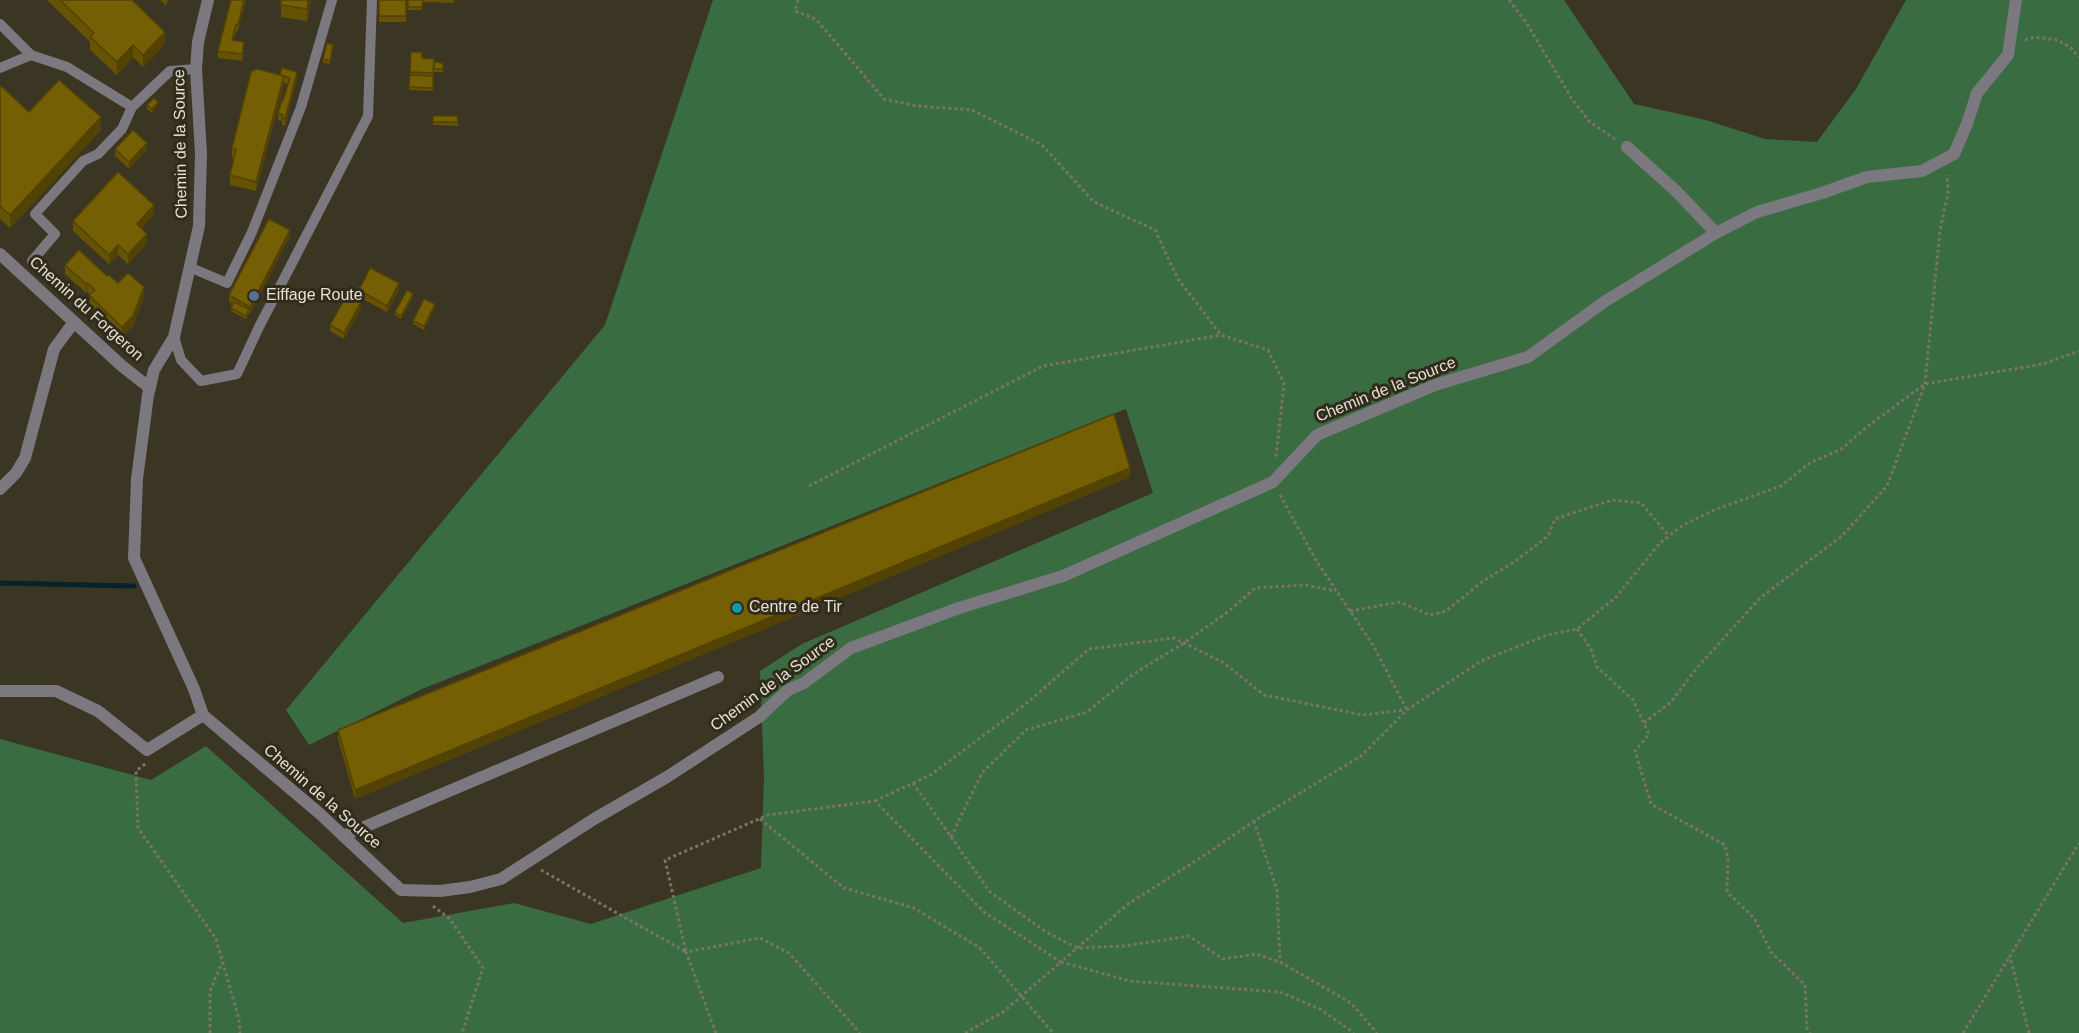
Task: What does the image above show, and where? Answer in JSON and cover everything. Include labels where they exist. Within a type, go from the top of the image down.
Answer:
[{"type":"street","name":"Chemin de la Source","points":[[208,0],[198,42],[196,69],[201,154],[199,226],[174,337],[154,370],[150,388],[137,479],[134,558],[194,689],[203,716],[344,836],[401,890],[440,891],[470,887],[501,879],[594,819],[667,777],[759,717],[788,690],[804,683],[851,648],[959,608],[1063,576],[1273,482],[1317,435],[1435,385],[1528,357],[1604,302],[1716,233],[1757,212],[1867,177],[1922,171],[1947,158]]},
{"type":"street","points":[[1947,158],[1954,154],[1977,93],[2008,55],[2016,0]]},
{"type":"street","points":[[1627,147],[1676,191],[1716,233]]},
{"type":"street","name":"Chemin du Forgeron","points":[[0,254],[150,388]]},
{"type":"street","points":[[0,489],[16,473],[25,458],[54,349],[74,322]]},
{"type":"street","points":[[344,836],[718,677]]},
{"type":"street","points":[[0,691],[56,691],[98,711],[147,750],[203,716]]},
{"type":"lane","points":[[189,267],[227,283],[252,232],[301,107],[332,0]]},
{"type":"lane","points":[[174,337],[181,360],[201,381],[237,374],[368,116],[372,0]]},
{"type":"lane","points":[[0,24],[31,55],[67,67],[132,107]]},
{"type":"lane","points":[[0,68],[31,55]]},
{"type":"lane","points":[[32,261],[55,234],[35,214],[83,161],[98,154],[122,129],[132,107],[170,71],[196,69]]},
{"type":"path","points":[[798,0],[795,11],[816,19],[884,99],[917,106],[972,110],[1042,145],[1094,202],[1155,230],[1178,279],[1221,335]]},
{"type":"path","points":[[1509,0],[1526,22],[1572,99],[1589,121],[1627,147]]},
{"type":"path","points":[[2008,55],[2027,39],[2034,37],[2058,40],[2070,47],[2079,57]]},
{"type":"path","points":[[1644,723],[1671,702],[1696,669],[1760,598],[1842,536],[1887,486],[1925,384],[1940,230],[1948,193],[1947,158]]},
{"type":"path","points":[[809,486],[1043,366],[1221,335],[1268,350],[1284,383],[1273,482],[1317,562],[1373,645],[1407,710]]},
{"type":"path","points":[[965,1033],[1003,1012],[1128,904],[1254,821],[1361,756],[1407,710],[1481,661],[1547,635],[1577,629],[1616,597],[1660,543],[1683,525],[1714,510],[1781,486],[1811,462],[1840,450],[1925,384],[2043,364],[2079,351]]},
{"type":"path","points":[[1350,611],[1400,602],[1430,615],[1446,611],[1482,582],[1517,560],[1548,536],[1555,519],[1612,500],[1641,503],[1669,536]]},
{"type":"path","points":[[951,837],[982,773],[1026,730],[1087,712],[1132,675],[1184,643],[1229,611],[1255,588],[1305,585],[1337,592]]},
{"type":"path","points":[[1577,629],[1591,649],[1597,667],[1633,700],[1649,734],[1635,751],[1651,804],[1725,845],[1728,859],[1727,892],[1754,918],[1771,952],[1805,985],[1807,1028],[1810,1033]]},
{"type":"path","points":[[716,1033],[686,952],[665,860],[768,815],[875,801],[932,774],[1028,702],[1089,649],[1174,638],[1224,663],[1264,695],[1363,716],[1407,710]]},
{"type":"path","points":[[153,758],[136,771],[138,828],[216,939],[239,1018],[240,1033]]},
{"type":"path","points":[[912,783],[990,892],[1046,932],[1077,948],[1124,946],[1189,936],[1223,959],[1256,954],[1280,962],[1352,1003],[1377,1033]]},
{"type":"path","points":[[875,801],[984,912],[1061,962],[1130,981],[1280,992],[1320,1009],[1354,1033]]},
{"type":"path","points":[[760,819],[844,888],[915,908],[980,948],[1053,1033]]},
{"type":"path","points":[[1254,821],[1278,890],[1280,962]]},
{"type":"path","points":[[1963,1033],[2079,843]]},
{"type":"path","points":[[528,862],[686,952],[760,938],[789,953],[860,1033]]},
{"type":"path","points":[[413,890],[450,919],[483,968],[462,1033]]},
{"type":"path","points":[[2010,956],[2029,1033]]},
{"type":"path","points":[[210,1033],[210,991],[222,962]]},
{"type":"green space","points":[[713,0],[1564,0],[1634,104],[1706,120],[1765,139],[1817,142],[1856,89],[1906,0],[2079,0],[2079,1033],[0,1033],[0,739],[151,780],[206,746],[403,923],[514,903],[591,924],[761,868],[764,777],[760,671],[802,644],[1153,493],[1126,409],[422,689],[309,745],[286,710],[605,325]]},
{"type":"building","points":[[60,0],[132,0],[165,32],[143,55],[133,45],[117,62],[90,37],[94,33]]},
{"type":"building","points":[[231,0],[244,0],[232,40],[244,42],[242,54],[218,51]]},
{"type":"building","points":[[281,0],[308,0],[307,9],[281,5]]},
{"type":"building","points":[[379,0],[406,0],[406,16],[379,16]]},
{"type":"building","points":[[408,0],[423,0],[422,7],[408,7]]},
{"type":"building","points":[[327,43],[333,45],[330,61],[323,59]]},
{"type":"building","points":[[411,52],[422,52],[422,58],[434,59],[433,73],[410,72]]},
{"type":"building","points":[[434,62],[443,63],[443,69],[434,69]]},
{"type":"building","points":[[282,68],[297,72],[285,119],[278,113],[290,78],[280,75]]},
{"type":"building","points":[[257,69],[284,76],[256,182],[230,175],[236,149],[232,148],[251,72]]},
{"type":"building","points":[[410,75],[433,76],[433,88],[409,87]]},
{"type":"building","points":[[59,80],[101,117],[10,215],[0,206],[0,85],[29,112]]},
{"type":"building","points":[[154,98],[158,102],[152,109],[147,105]]},
{"type":"building","points":[[433,116],[457,116],[458,122],[433,122]]},
{"type":"building","points":[[133,130],[147,143],[129,162],[115,149]]},
{"type":"building","points":[[118,172],[154,205],[137,224],[147,234],[128,254],[118,245],[109,255],[73,221]]},
{"type":"building","points":[[269,219],[290,230],[250,307],[229,295]]},
{"type":"building","points":[[79,250],[118,283],[128,273],[144,287],[133,316],[122,327],[89,295],[95,290],[65,265]]},
{"type":"building","points":[[370,268],[399,283],[387,306],[359,290]]},
{"type":"building","points":[[407,290],[413,294],[401,316],[395,312]]},
{"type":"building","points":[[347,295],[361,302],[344,333],[330,325]]},
{"type":"building","points":[[424,299],[435,304],[424,326],[413,321]]},
{"type":"building","points":[[234,302],[249,309],[246,316],[231,308]]},
{"type":"building","name":"Centre de Tir","points":[[1114,414],[1130,468],[355,790],[338,730]]},
{"type":"waterway","points":[[0,583],[134,586]]},
{"type":"place","name":"Eiffage Route","points":[[254,296]]},
{"type":"place","name":"Centre de Tir","points":[[737,608]]}]
